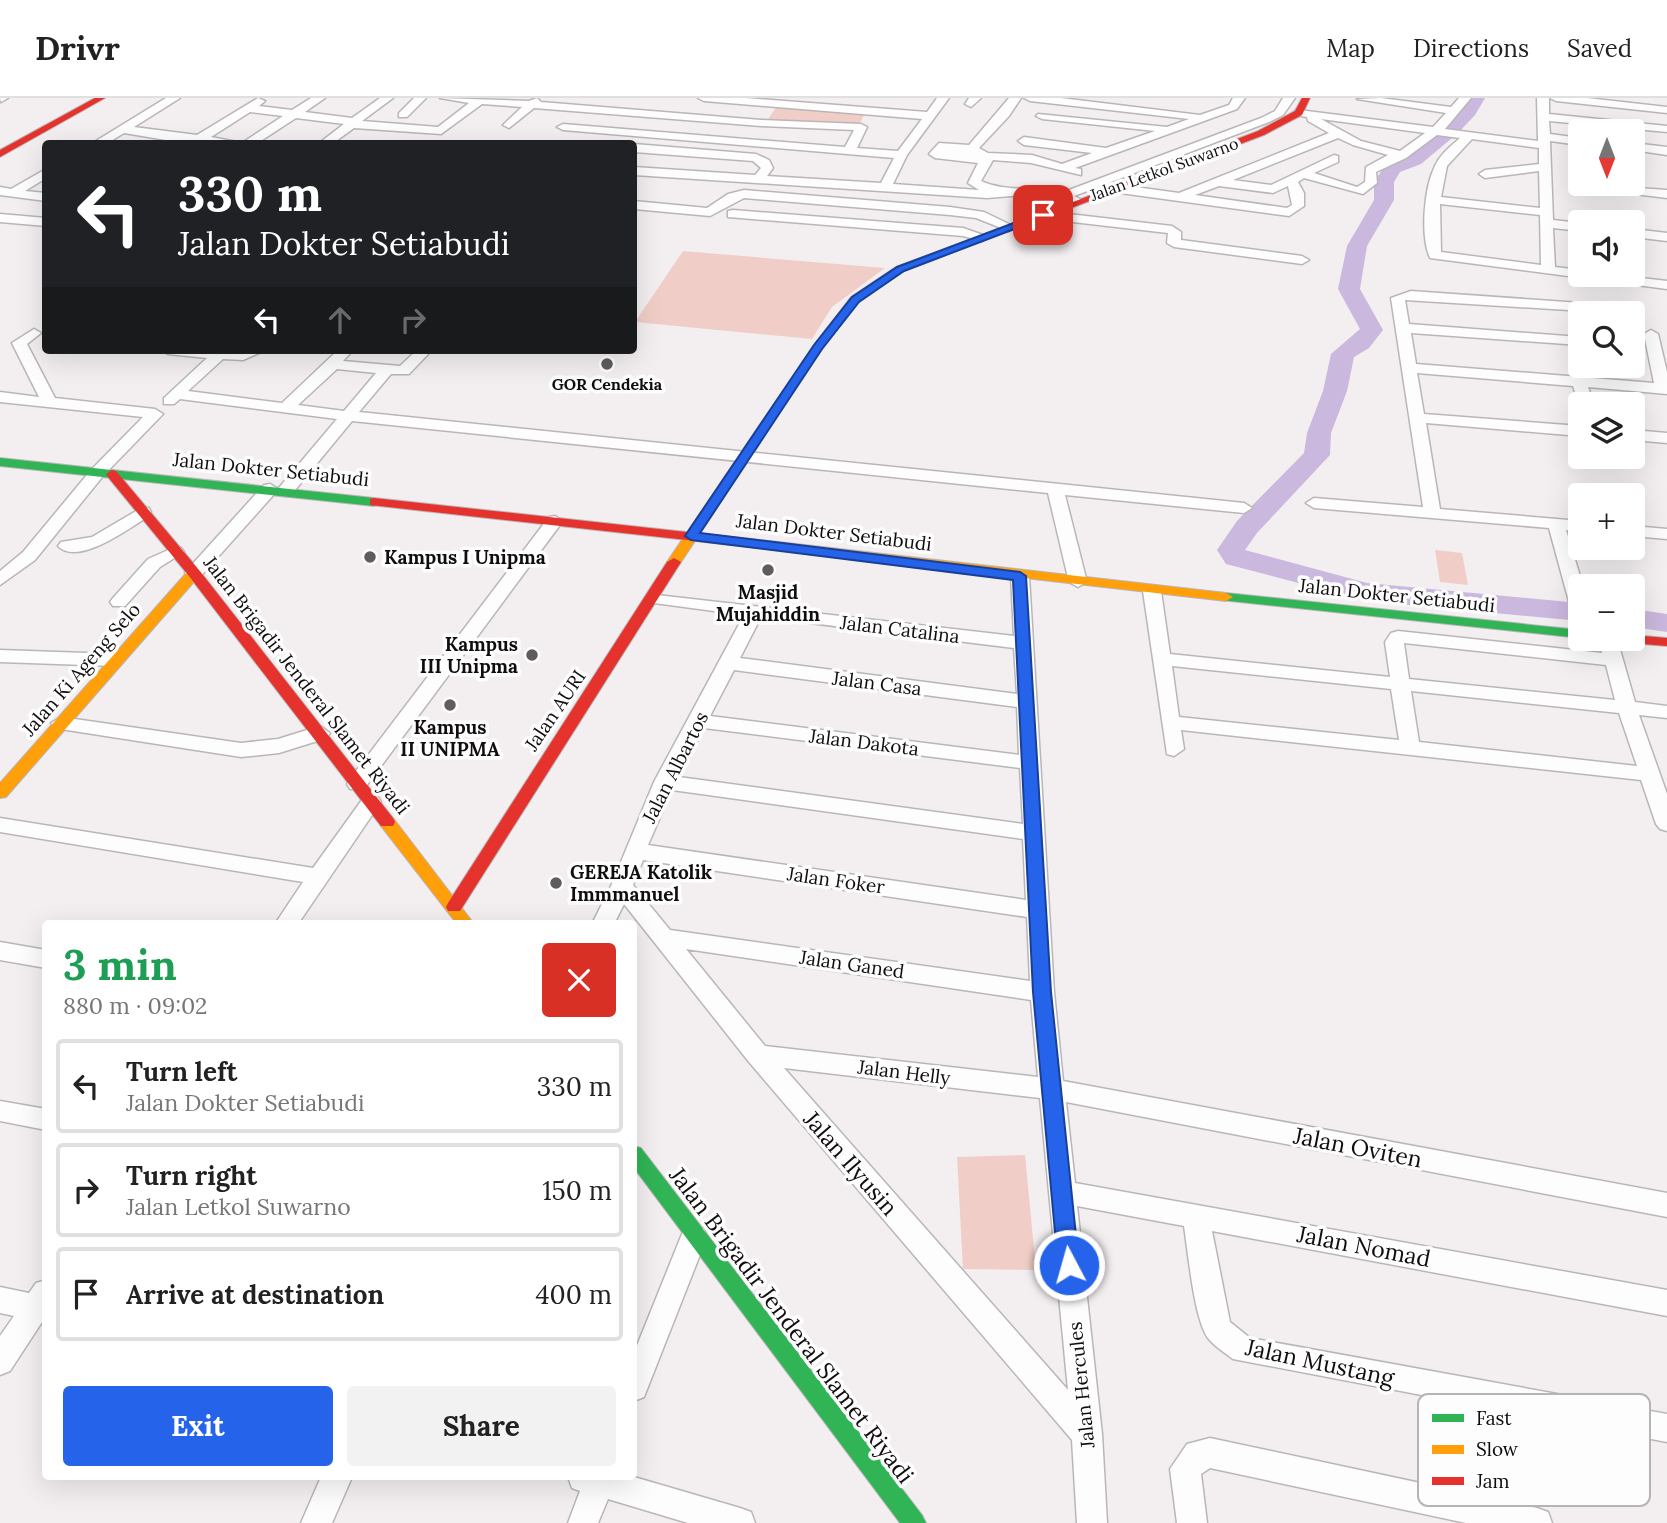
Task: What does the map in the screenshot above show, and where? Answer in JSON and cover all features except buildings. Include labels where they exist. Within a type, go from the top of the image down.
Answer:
[{"type":"main road","points":[[0,154],[101,98]]},
{"type":"main road","name":"Jalan Letkol Suwarno","points":[[691,536],[818,347],[855,299],[900,269],[1261,133],[1297,109]]},
{"type":"main road","name":"Jalan Dokter Setiabudi","points":[[0,462],[691,536],[1152,591],[1568,633]]},
{"type":"main road","name":"Jalan Brigadir Jenderal Slamet Riyadi","points":[[105,474],[143,512],[194,573],[265,668],[320,733],[463,920]]},
{"type":"main road","name":"Jalan AURI","points":[[454,907],[654,598],[691,536]]},
{"type":"main road","name":"Jalan Ki Ageng Selo","points":[[0,793],[194,573]]},
{"type":"main road","points":[[1645,640],[1667,642]]},
{"type":"main road","name":"Jalan Brigadir Jenderal Slamet Riyadi","points":[[637,1158],[694,1237],[914,1523]]},
{"type":"street","points":[[104,140],[174,98]]},
{"type":"street","points":[[197,140],[264,98]]},
{"type":"street","points":[[253,140],[319,98]]},
{"type":"street","points":[[330,140],[387,98]]},
{"type":"street","points":[[403,115],[420,98]]},
{"type":"street","points":[[446,98],[535,102],[581,110],[699,119],[862,128]]},
{"type":"street","points":[[704,98],[777,101],[930,116]]},
{"type":"street","points":[[885,187],[917,130],[943,98]]},
{"type":"street","points":[[972,149],[1015,98]]},
{"type":"street","points":[[1030,98],[1204,117]]},
{"type":"street","points":[[1357,143],[1363,98],[1454,111]]},
{"type":"street","points":[[1216,182],[1266,190],[1303,174],[1405,153],[1438,131],[1465,98]]},
{"type":"street","points":[[1543,98],[1543,141],[1562,180],[1546,217],[1548,270]]},
{"type":"street","points":[[1556,98],[1667,110]]},
{"type":"street","points":[[989,158],[975,153],[972,149],[939,147],[935,154],[989,158],[1011,156],[1055,100]]},
{"type":"street","points":[[248,108],[352,123],[441,131],[479,101]]},
{"type":"street","points":[[761,123],[777,101]]},
{"type":"street","points":[[509,125],[535,102]]},
{"type":"street","points":[[1206,104],[1297,109],[1464,136],[1568,141]]},
{"type":"street","points":[[637,170],[722,178],[814,176],[885,187],[999,193],[1025,175],[1065,167],[1204,117],[1243,106]]},
{"type":"street","points":[[1297,109],[1337,134],[1397,155]]},
{"type":"street","points":[[1061,197],[1297,109]]},
{"type":"street","points":[[581,110],[560,130],[849,149],[901,155]]},
{"type":"street","points":[[849,149],[871,111]]},
{"type":"street","points":[[367,112],[458,120]]},
{"type":"street","points":[[1042,116],[1169,129]]},
{"type":"street","points":[[1543,117],[1667,129]]},
{"type":"street","points":[[677,152],[699,119]]},
{"type":"street","points":[[1034,128],[1139,140]]},
{"type":"street","points":[[122,129],[189,140]]},
{"type":"street","points":[[917,130],[930,131]]},
{"type":"street","points":[[338,134],[396,140]]},
{"type":"street","points":[[1181,197],[1337,134]]},
{"type":"street","points":[[957,135],[983,139]]},
{"type":"street","points":[[1464,136],[1440,166],[1434,200],[1435,255],[1568,272]]},
{"type":"street","points":[[1024,141],[1107,152]]},
{"type":"street","points":[[637,148],[756,158],[767,167],[760,177]]},
{"type":"street","points":[[1300,148],[1352,164],[1371,183],[1359,191],[1303,174]]},
{"type":"street","points":[[1645,148],[1667,151]]},
{"type":"street","points":[[1011,156],[1035,190],[1078,201]]},
{"type":"street","points":[[989,158],[975,186],[999,193]]},
{"type":"street","points":[[1065,167],[1098,182]]},
{"type":"street","points":[[1485,174],[1562,180],[1667,194]]},
{"type":"street","points":[[6,192],[42,175]]},
{"type":"street","points":[[1113,188],[1289,212],[1298,206],[1298,193],[1291,181]]},
{"type":"street","points":[[6,192],[42,196]]},
{"type":"street","points":[[637,205],[710,212],[732,197],[744,194],[959,212],[979,215],[1009,227]]},
{"type":"street","points":[[1434,200],[1546,217],[1568,223]]},
{"type":"street","points":[[733,214],[963,232],[982,237]]},
{"type":"street","points":[[1043,215],[1172,230],[1175,232],[1174,243],[1302,260]]},
{"type":"street","points":[[0,218],[42,222]]},
{"type":"street","points":[[1645,234],[1667,237]]},
{"type":"street","points":[[1645,282],[1667,285]]},
{"type":"street","points":[[1432,513],[1398,298],[1403,296],[1532,320],[1568,336]]},
{"type":"street","points":[[1404,328],[1532,320],[1568,314]]},
{"type":"street","points":[[42,332],[19,343],[50,404]]},
{"type":"street","points":[[1408,368],[1665,388],[1651,334]]},
{"type":"street","points":[[208,354],[252,354]]},
{"type":"street","points":[[285,408],[343,354]]},
{"type":"street","points":[[335,363],[386,371],[407,369],[421,354]]},
{"type":"street","points":[[0,580],[29,556],[105,474],[155,414],[218,355]]},
{"type":"street","points":[[194,573],[349,416],[386,371]]},
{"type":"street","points":[[1580,382],[1583,392]]},
{"type":"street","points":[[176,394],[349,416],[1244,508]]},
{"type":"street","points":[[0,397],[155,414]]},
{"type":"street","points":[[1416,418],[1568,430]]},
{"type":"street","points":[[1645,436],[1667,438]]},
{"type":"street","points":[[1055,487],[1078,582]]},
{"type":"street","points":[[1314,503],[1568,525]]},
{"type":"street","points":[[66,546],[97,542],[143,512]]},
{"type":"street","points":[[357,784],[555,521]]},
{"type":"street","points":[[1556,524],[1570,574]]},
{"type":"street","points":[[1645,532],[1667,534]]},
{"type":"street","points":[[119,602],[154,563],[175,552]]},
{"type":"street","name":"Jalan Hercules","points":[[1020,576],[1042,992],[1087,1434],[1092,1523]]},
{"type":"street","points":[[1152,591],[1174,749]]},
{"type":"street","name":"Jalan Catalina","points":[[654,598],[1022,643]]},
{"type":"street","name":"Jalan Albartos","points":[[605,920],[622,886],[634,850],[664,782],[754,612]]},
{"type":"street","points":[[1410,748],[1394,642],[1398,637],[1613,660]]},
{"type":"street","points":[[1611,651],[1627,709],[1667,824]]},
{"type":"street","points":[[0,656],[115,660]]},
{"type":"street","points":[[1161,659],[1667,712]]},
{"type":"street","name":"Jalan Casa","points":[[729,663],[1026,702]]},
{"type":"street","name":"Jalan Dakota","points":[[697,721],[1031,763]]},
{"type":"street","points":[[1170,722],[1649,774]]},
{"type":"street","points":[[61,723],[241,750],[279,746],[320,733]]},
{"type":"street","points":[[664,782],[1034,833]]},
{"type":"street","points":[[289,920],[371,802]]},
{"type":"street","points":[[0,825],[154,848],[317,877]]},
{"type":"street","name":"Jalan Foker","points":[[634,850],[1038,910]]},
{"type":"street","name":"Jalan Ilyusin","points":[[622,886],[758,1055],[1087,1434]]},
{"type":"street","name":"Jalan Ganed","points":[[662,937],[1042,992]]},
{"type":"street","points":[[0,951],[42,958]]},
{"type":"street","name":"Jalan Helly","points":[[758,1055],[1050,1089]]},
{"type":"street","name":"Jalan Oviten","points":[[1050,1089],[1667,1205]]},
{"type":"street","points":[[0,1111],[42,1119]]},
{"type":"street","name":"Jalan Nomad","points":[[1061,1192],[1667,1303]]},
{"type":"street","name":"Jalan Mustang","points":[[1196,1215],[1205,1277],[1218,1329],[1243,1350],[1482,1394]]},
{"type":"street","points":[[637,1370],[694,1237]]},
{"type":"street","points":[[0,1300],[42,1303]]},
{"type":"street","points":[[0,1360],[42,1303]]},
{"type":"street","points":[[1058,1402],[1079,1361]]},
{"type":"street","points":[[1192,1523],[1185,1469],[1198,1454],[1210,1454],[1418,1498]]},
{"type":"street","points":[[317,1523],[336,1480]]},
{"type":"street","points":[[583,1523],[594,1480]]},
{"type":"street","points":[[600,1480],[740,1523]]},
{"type":"street","points":[[1456,1506],[1537,1523]]},
{"type":"shaded area","points":[[777,106],[866,112],[858,126],[766,122]]},
{"type":"shaded area","points":[[683,251],[885,268],[832,307],[812,339],[637,322]]},
{"type":"shaded area","points":[[1435,550],[1462,553],[1468,585],[1440,582]]},
{"type":"shaded area","points":[[1025,1155],[1036,1270],[963,1269],[957,1157]]},
{"type":"waterway","points":[[1476,98],[1469,111],[1452,129],[1414,160],[1393,168],[1384,182],[1384,200],[1357,246],[1349,289],[1372,330],[1361,343],[1343,354],[1335,391],[1319,433],[1317,455],[1247,527],[1231,550],[1236,558],[1270,564],[1367,592],[1568,611]]},
{"type":"waterway","points":[[1645,620],[1667,623]]},
{"type":"traffic: fast","points":[[0,462],[374,502]]},
{"type":"traffic: fast","points":[[1226,597],[1568,633]]},
{"type":"traffic: fast","points":[[637,1158],[914,1523]]},
{"type":"traffic: slow","points":[[674,562],[818,347],[855,299],[900,269],[1039,217]]},
{"type":"traffic: slow","points":[[787,547],[1226,597]]},
{"type":"traffic: slow","points":[[0,793],[194,573]]},
{"type":"traffic: slow","points":[[387,822],[463,920]]},
{"type":"traffic: jam","points":[[0,154],[101,98]]},
{"type":"traffic: jam","points":[[1039,217],[1261,133],[1299,113],[1306,98]]},
{"type":"traffic: jam","points":[[112,474],[194,573],[387,822]]},
{"type":"traffic: jam","points":[[374,502],[787,547]]},
{"type":"traffic: jam","points":[[454,907],[674,562]]},
{"type":"traffic: jam","points":[[1645,640],[1667,642]]},
{"type":"place","name":"GOR Cendekia","points":[[607,364]]},
{"type":"place","name":"Kampus I Unipma","points":[[370,557]]},
{"type":"place","name":"Masjid Mujahiddin","points":[[768,570]]},
{"type":"place","name":"Kampus III Unipma","points":[[532,655]]},
{"type":"place","name":"Kampus II UNIPMA","points":[[450,705]]},
{"type":"place","name":"GEREJA Katolik Immmanuel","points":[[556,883]]},
{"type":"route","points":[[1043,215],[900,269],[855,299],[818,347],[691,536],[1020,576],[1042,992],[1069,1265]]}]
